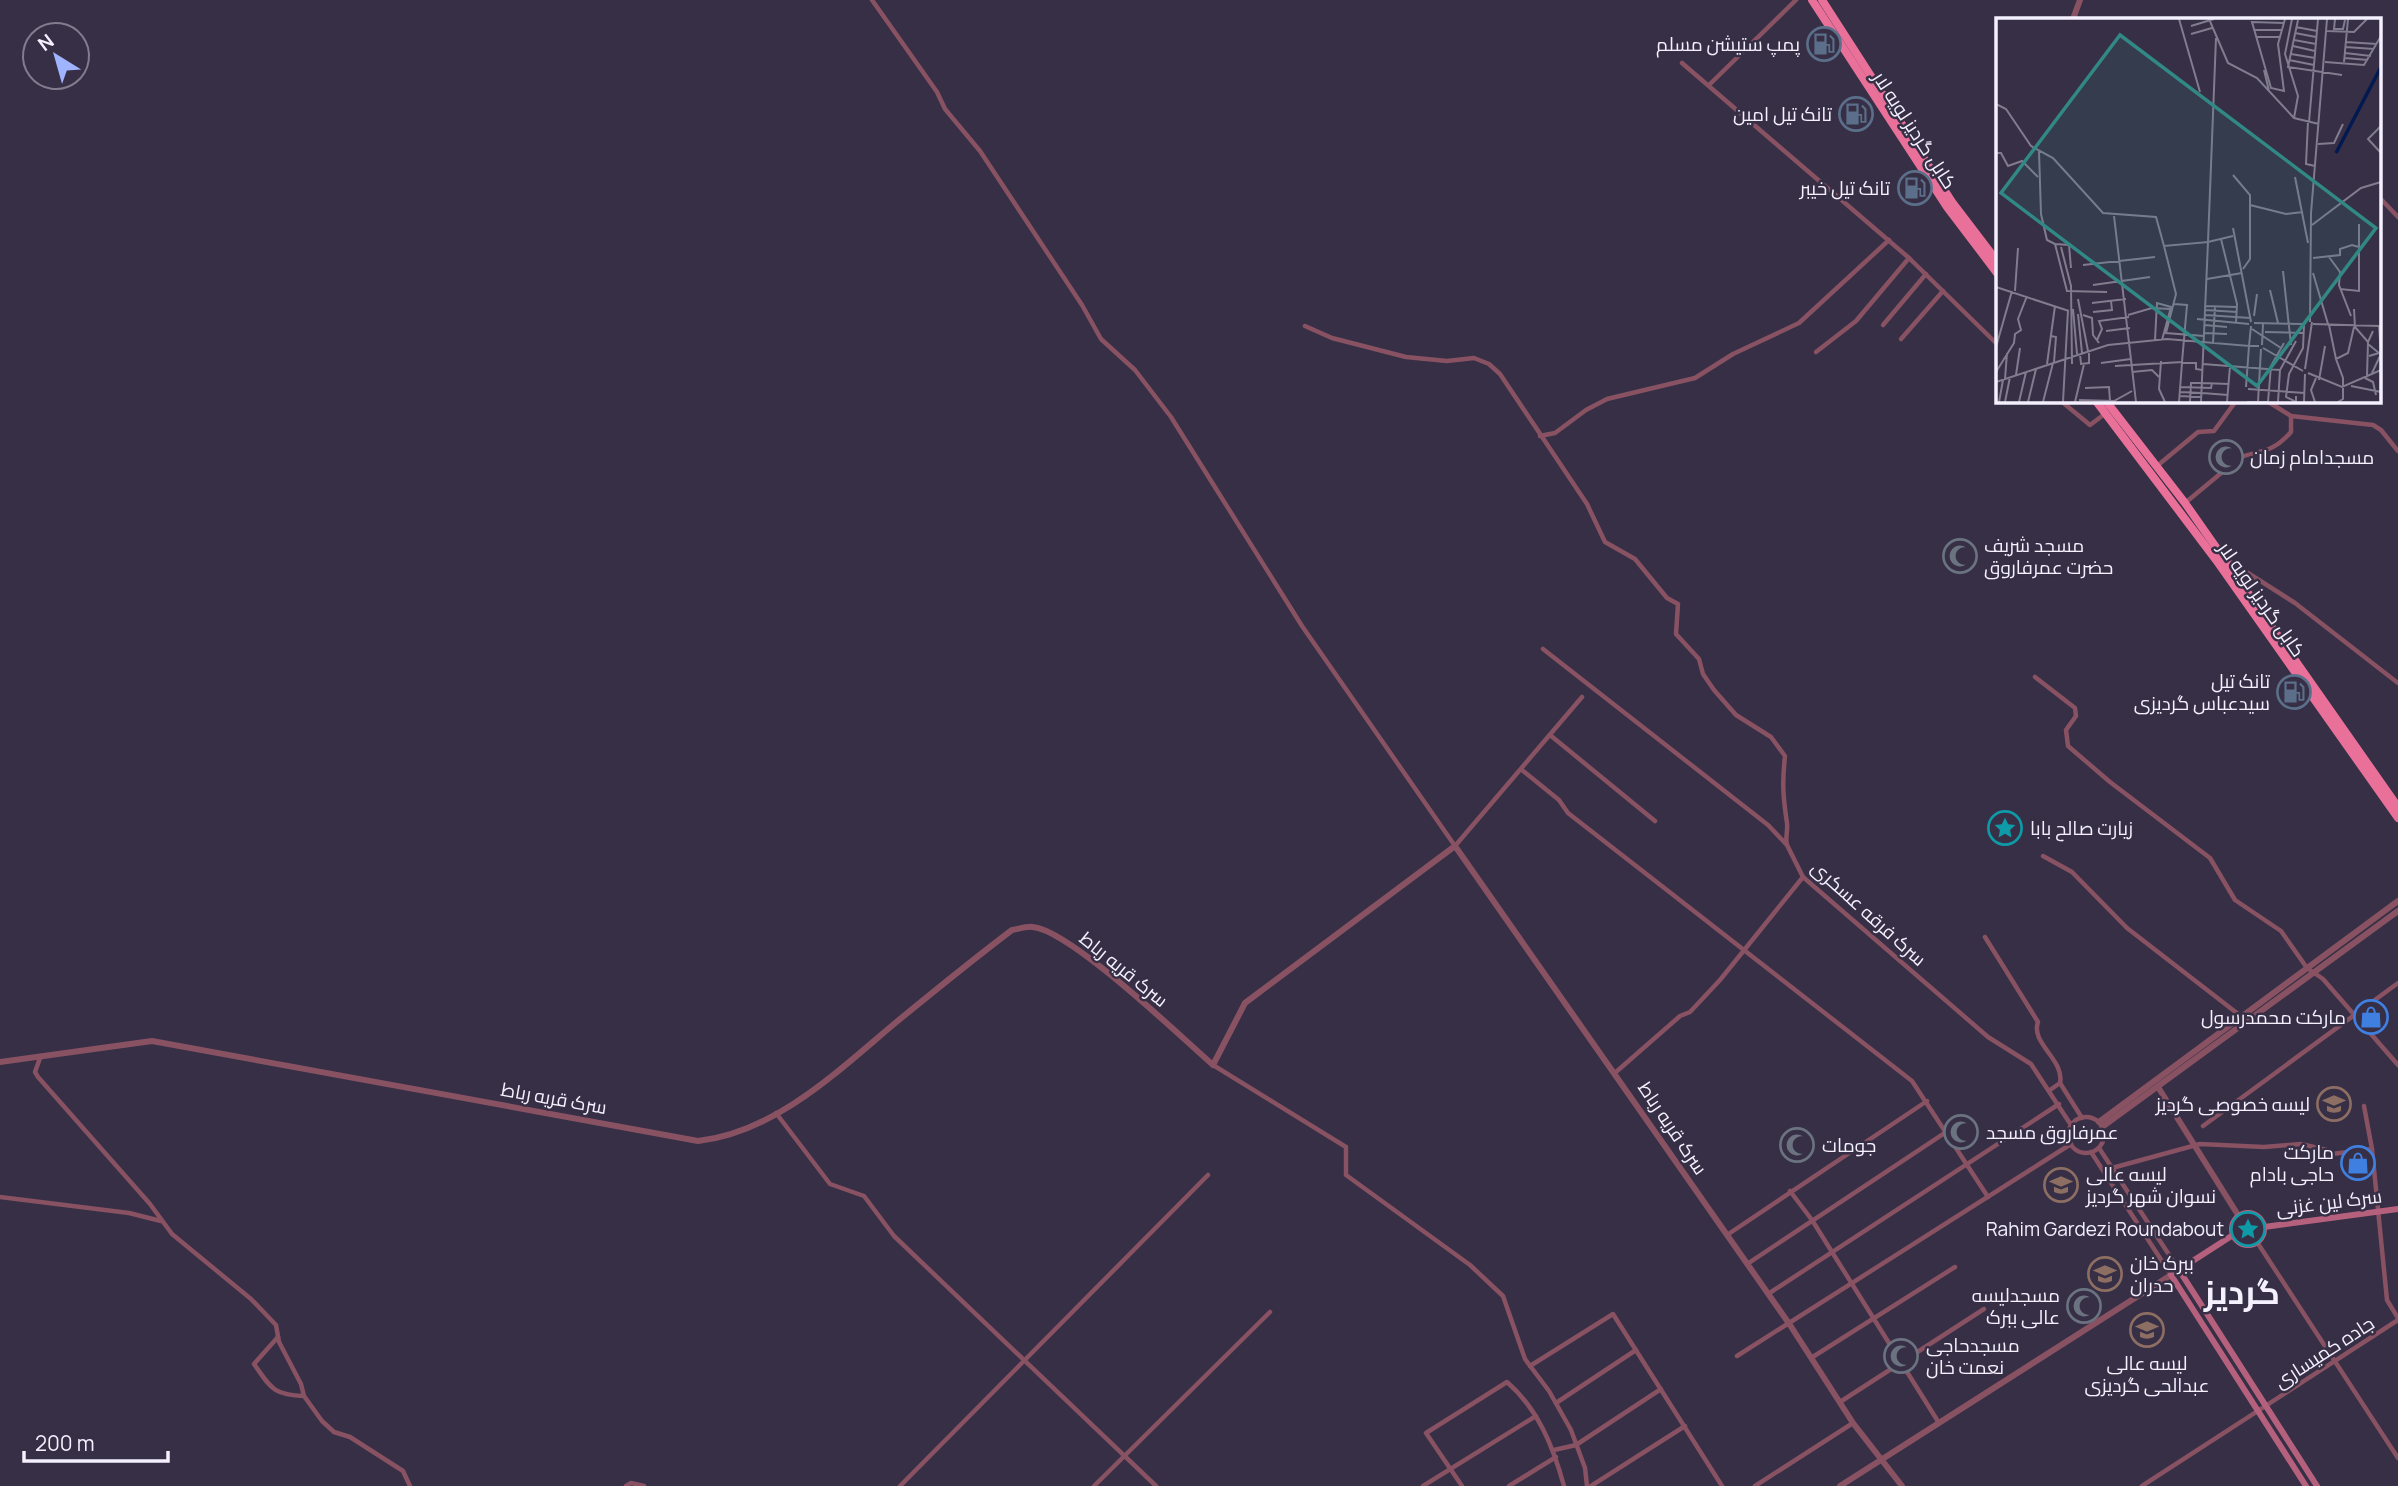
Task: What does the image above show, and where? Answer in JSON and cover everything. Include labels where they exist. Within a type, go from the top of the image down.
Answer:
[{"type":"highway","name":"کابل گردیز لویه لار","points":[[1812,0],[1947,207],[1996,272]]},
{"type":"highway","name":"کابل گردیز لویه لار","points":[[1822,0],[1945,192],[1996,260]]},
{"type":"highway","name":"کابل گردیز لویه لار","points":[[2097,402],[2216,560],[2398,818]]},
{"type":"highway","name":"کابل گردیز لویه لار","points":[[2107,402],[2185,503],[2398,807]]},
{"type":"main road","name":"سرک لین غزنی","points":[[2264,1227],[2398,1209]]},
{"type":"main road","points":[[2255,1214],[2264,1227],[2257,1242],[2246,1245],[2233,1235],[2232,1224],[2238,1215],[2255,1214]]},
{"type":"main road","points":[[2233,1235],[2171,1275],[2306,1486]]},
{"type":"main road","points":[[2179,1270],[2317,1486]]},
{"type":"street","points":[[872,0],[937,92],[945,109],[980,151],[1082,305],[1101,339],[1135,370],[1171,417],[1302,626],[1455,846]]},
{"type":"street","points":[[1709,85],[1796,0]]},
{"type":"street","points":[[2074,18],[2080,0]]},
{"type":"street","points":[[1682,64],[1889,240],[1996,343]]},
{"type":"street","points":[[2380,200],[2398,217]]},
{"type":"street","points":[[1540,436],[1555,433],[1586,410],[1607,399],[1695,378],[1732,354],[1799,323],[1889,240]]},
{"type":"street","points":[[1816,352],[1856,321],[1909,258]]},
{"type":"street","points":[[1883,325],[1926,274]]},
{"type":"street","points":[[1900,339],[1943,291]]},
{"type":"street","points":[[1305,326],[1332,338],[1406,357],[1482,361],[1500,374],[1516,393],[1529,421],[1587,504],[1605,542],[1635,559],[1667,598],[1678,604],[1676,634],[1699,659],[1703,674],[1714,690],[1736,715],[1771,737],[1785,756],[1781,799],[1787,827],[1784,836],[1787,845]]},
{"type":"street","points":[[2062,402],[2090,425],[2106,413]]},
{"type":"street","points":[[2157,466],[2198,432],[2214,431],[2235,402]]},
{"type":"street","points":[[2269,402],[2291,416],[2373,425],[2381,430],[2398,451]]},
{"type":"street","points":[[2185,503],[2226,469],[2229,462],[2269,451],[2281,443],[2291,432],[2291,416]]},
{"type":"street","points":[[2222,557],[2295,603],[2373,667],[2398,683]]},
{"type":"street","name":"سرک فرقه عسکری","points":[[1543,649],[1768,825],[1787,845],[1803,877],[1988,1037],[2031,1063],[2071,1125]]},
{"type":"street","points":[[2035,677],[2075,708],[2076,716],[2066,730],[2068,746],[2210,859],[2235,900],[2281,931],[2311,970],[2356,1014],[2398,1065]]},
{"type":"street","points":[[1582,697],[1455,846],[1245,1003],[1213,1065],[1346,1147],[1346,1175],[1469,1265],[1503,1296],[1530,1366],[1556,1403],[1576,1445],[1589,1486],[1685,1426]]},
{"type":"street","points":[[1550,735],[1655,821]]},
{"type":"street","points":[[1522,770],[1559,800],[1568,813],[1912,1081],[1988,1198]]},
{"type":"street","name":"سرک قریه رباط","points":[[1455,846],[1616,1072],[1790,1325],[1853,1423],[1902,1486]]},
{"type":"street","points":[[2043,856],[2072,872],[2127,928],[2242,1017]]},
{"type":"street","points":[[1616,1072],[1680,1016],[1690,1012],[1803,877]]},
{"type":"street","points":[[2101,1125],[2158,1087],[2398,901]]},
{"type":"street","points":[[2101,1125],[2242,1017],[2398,911]]},
{"type":"street","name":"سرک قریه رباط","points":[[0,1062],[152,1041],[698,1141],[723,1138],[776,1113],[829,1078],[1012,930],[1032,927],[1057,935],[1213,1065]]},
{"type":"street","points":[[1985,937],[2038,1022],[2037,1034],[2060,1071],[2060,1083],[2082,1118],[2101,1125]]},
{"type":"street","points":[[2203,1126],[2398,983]]},
{"type":"street","points":[[40,1058],[35,1072],[38,1077],[172,1234],[251,1299],[276,1325],[304,1396],[321,1421],[334,1432],[350,1437],[403,1471],[411,1486]]},
{"type":"street","points":[[2050,1090],[2060,1083]]},
{"type":"street","points":[[2158,1087],[2238,1215]]},
{"type":"street","points":[[1727,1235],[1927,1101]]},
{"type":"street","points":[[1768,1294],[1831,1250],[2059,1104]]},
{"type":"street","points":[[2364,1106],[2372,1149],[2387,1300],[2398,1319]]},
{"type":"street","points":[[776,1113],[830,1184],[864,1196],[894,1236],[1027,1360],[1156,1486]]},
{"type":"street","points":[[2082,1118],[2071,1125],[2068,1134],[2071,1144],[2081,1152],[2091,1153],[2099,1147],[2104,1138],[2101,1125]]},
{"type":"street","points":[[1747,1264],[1946,1132]]},
{"type":"street","points":[[1737,1356],[1790,1325],[2071,1144]]},
{"type":"street","points":[[2112,1168],[2194,1145],[2301,1144],[2332,1154],[2372,1149]]},
{"type":"street","points":[[2099,1147],[2179,1270]]},
{"type":"street","points":[[1840,1486],[2171,1275],[2091,1153]]},
{"type":"street","points":[[900,1486],[1208,1175]]},
{"type":"street","points":[[1790,1191],[1812,1220],[1939,1423]]},
{"type":"street","points":[[0,1197],[129,1213],[163,1222]]},
{"type":"street","points":[[2257,1242],[2398,1458]]},
{"type":"street","points":[[1811,1359],[1955,1266]]},
{"type":"street","points":[[1840,1403],[1984,1309]]},
{"type":"street","points":[[1094,1486],[1270,1312]]},
{"type":"street","points":[[1530,1366],[1613,1314],[1722,1486]]},
{"type":"street","name":"جاده کمیساری","points":[[2142,1486],[2150,1484],[2398,1319]]},
{"type":"street","points":[[279,1336],[254,1364],[274,1391],[283,1395],[304,1396]]},
{"type":"street","points":[[1556,1403],[1636,1350]]},
{"type":"street","points":[[1462,1486],[1426,1433],[1507,1382],[1526,1399],[1536,1416],[1554,1450],[1564,1486]]},
{"type":"street","points":[[1554,1450],[1576,1445],[1661,1389]]},
{"type":"street","points":[[1423,1486],[1536,1416]]},
{"type":"street","points":[[1755,1486],[1853,1423]]},
{"type":"street","points":[[1509,1486],[1556,1457]]},
{"type":"street","points":[[626,1486],[631,1483],[644,1486]]},
{"type":"place","name":"پمپ ستیشن مسلم","points":[[1824,44]]},
{"type":"place","name":"تانک تیل امین","points":[[1856,114]]},
{"type":"place","name":"تانک تیل خیبر","points":[[1915,188]]},
{"type":"place","name":"مسجدامام زمان","points":[[2226,457]]},
{"type":"place","name":"مسجد شریف حضرت عمرفاروق","points":[[1960,556]]},
{"type":"place","name":"تانک تیل سیدعباس گردیزی","points":[[2294,692]]},
{"type":"place","name":"زیارت صالح بابا","points":[[2005,828]]},
{"type":"place","name":"مارکت محمدرسول","points":[[2371,1017]]},
{"type":"place","name":"لیسه خصوصی گردیز","points":[[2334,1104]]},
{"type":"place","name":"عمرفاروق مسجد","points":[[1961,1132]]},
{"type":"place","name":"جومات","points":[[1797,1145]]},
{"type":"place","name":"مارکت حاجی بادام","points":[[2358,1163]]},
{"type":"place","name":"لیسه عالی نسوان شهر گردیز","points":[[2061,1185]]},
{"type":"place","name":"Rahim Gardezi Roundabout","points":[[2248,1229]]},
{"type":"place","name":"ببرک خان حدران","points":[[2105,1274]]},
{"type":"place","name":"مسجدلیسه عالی ببرک","points":[[2084,1306]]},
{"type":"place","name":"لیسه عالی عبدالحی گردیزی","points":[[2147,1330]]},
{"type":"place","name":"مسجدحاجی نعمت خان","points":[[1901,1356]]},
{"type":"district","name":"گردیز","points":[[2242,1292]]}]
